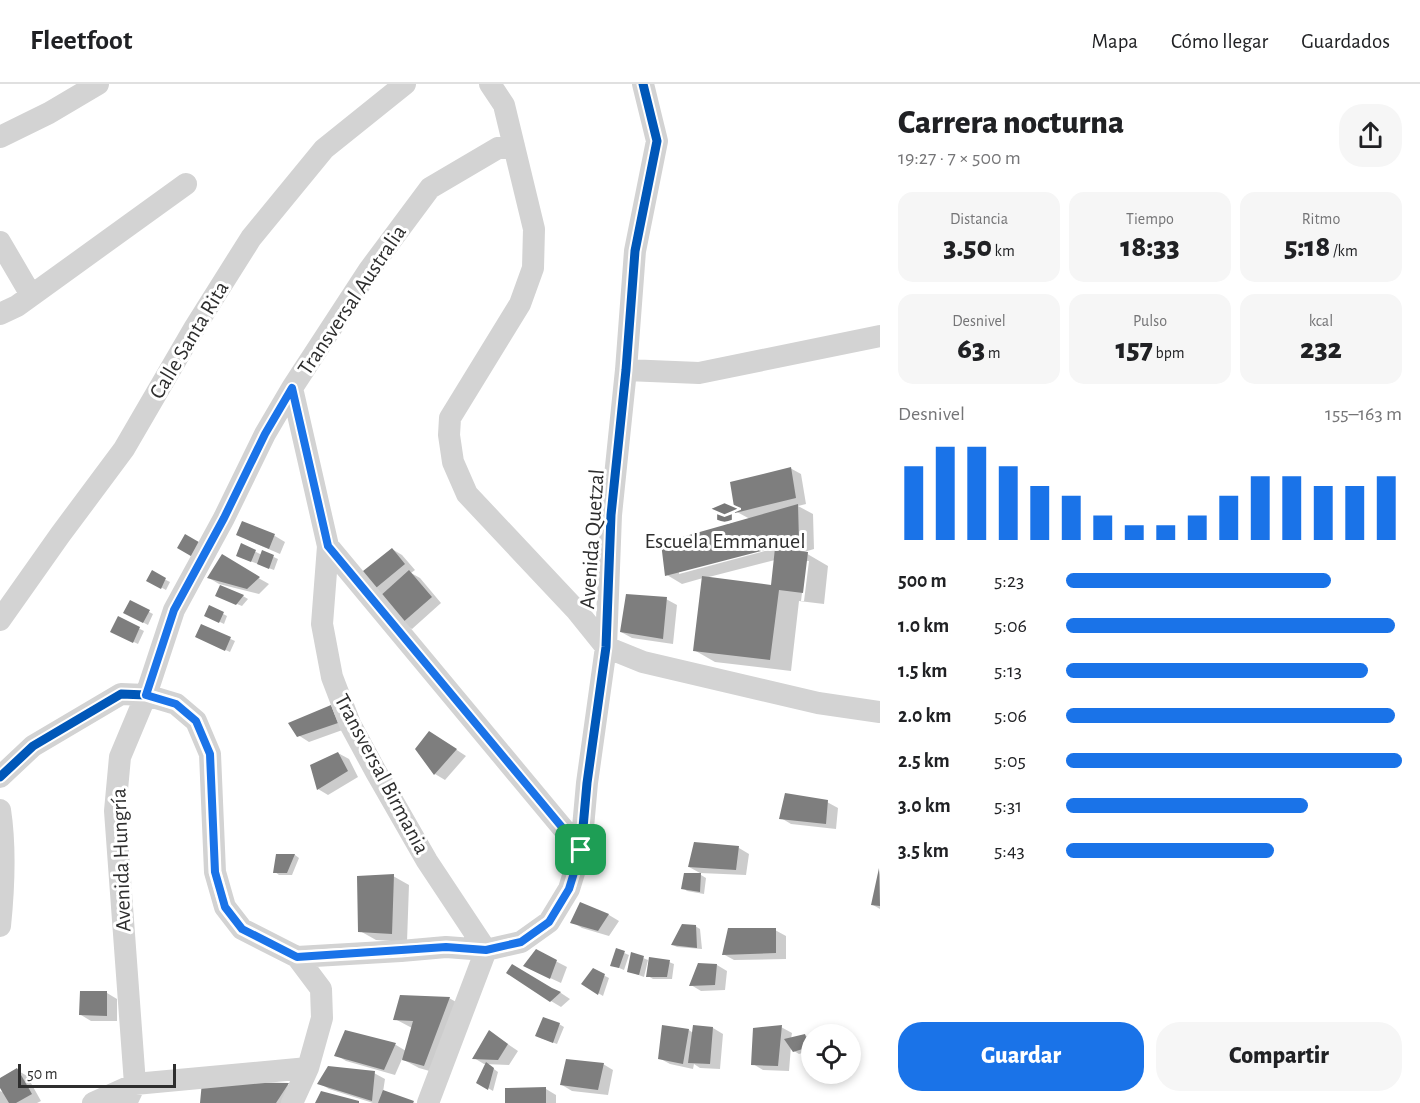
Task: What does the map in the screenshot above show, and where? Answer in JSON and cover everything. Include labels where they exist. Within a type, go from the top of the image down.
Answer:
[{"type":"street","points":[[0,137],[49,113],[98,84]]},
{"type":"street","name":"Calle Santa Rita","points":[[0,620],[124,449],[195,327],[251,238],[324,149],[405,84]]},
{"type":"street","points":[[490,84],[504,105],[534,229],[533,268],[520,304],[450,418],[449,435],[453,462],[467,494],[577,610],[606,647],[655,665],[818,703],[880,712]]},
{"type":"street","name":"Avenida Quetzal","points":[[297,957],[446,947],[486,950],[521,942],[549,922],[569,889],[581,850],[586,783],[606,647],[611,515],[626,370],[635,250],[657,141],[643,84]]},
{"type":"street","name":"Transversal Australia","points":[[514,146],[498,148],[430,188],[369,270],[292,388],[328,546],[581,850]]},
{"type":"street","points":[[0,314],[17,306],[186,184]]},
{"type":"street","points":[[0,242],[31,295]]},
{"type":"street","points":[[626,370],[699,374],[880,336]]},
{"type":"street","name":"Avenida Hungría","points":[[130,1093],[115,811],[120,757],[146,695],[174,610],[224,518],[265,434],[292,388]]},
{"type":"street","name":"Transversal Birmania","points":[[328,546],[322,624],[332,677],[350,724],[427,861],[486,950]]},
{"type":"street","points":[[0,777],[33,746],[121,694],[146,695],[176,704],[196,721],[210,754],[215,872],[225,907],[242,929],[297,957],[321,989],[322,1018],[308,1068],[292,1103]]},
{"type":"street","points":[[0,810],[3,832],[4,886],[0,927]]},
{"type":"street","points":[[428,1103],[486,950]]},
{"type":"street","points":[[93,1103],[130,1093],[308,1068]]},
{"type":"building","points":[[791,467],[796,498],[735,513],[730,482]]},
{"type":"building","points":[[798,504],[799,541],[665,576],[661,543]]},
{"type":"building","points":[[242,521],[275,534],[269,549],[236,535]]},
{"type":"building","points":[[185,534],[204,545],[196,559],[177,548]]},
{"type":"building","points":[[241,543],[256,550],[251,562],[236,556]]},
{"type":"building","points":[[392,548],[405,564],[371,592],[358,575]]},
{"type":"building","points":[[775,548],[808,552],[803,593],[779,590],[770,660],[693,651],[702,576],[771,585]]},
{"type":"building","points":[[262,550],[274,555],[269,569],[257,564]]},
{"type":"building","points":[[222,554],[260,577],[247,589],[207,578]]},
{"type":"building","points":[[152,570],[166,578],[161,589],[146,581]]},
{"type":"building","points":[[409,570],[432,597],[401,624],[378,598]]},
{"type":"building","points":[[220,585],[244,595],[236,605],[215,596]]},
{"type":"building","points":[[626,594],[667,597],[663,639],[620,632]]},
{"type":"building","points":[[130,600],[150,610],[143,623],[123,613]]},
{"type":"building","points":[[209,605],[224,612],[219,623],[204,616]]},
{"type":"building","points":[[118,616],[140,627],[133,643],[110,632]]},
{"type":"building","points":[[201,624],[231,637],[225,651],[195,637]]},
{"type":"building","points":[[331,705],[338,723],[297,737],[288,723]]},
{"type":"building","points":[[429,731],[457,749],[434,775],[415,749]]},
{"type":"building","points":[[338,752],[348,771],[317,790],[310,765]]},
{"type":"building","points":[[785,793],[828,800],[826,824],[779,819]]},
{"type":"building","points":[[694,842],[739,846],[736,870],[688,867]]},
{"type":"building","points":[[276,854],[295,854],[287,873],[273,873]]},
{"type":"building","points":[[879,868],[880,906],[871,905]]},
{"type":"building","points":[[684,873],[701,873],[700,892],[681,889]]},
{"type":"building","points":[[394,874],[392,934],[358,932],[357,876]]},
{"type":"building","points":[[580,902],[609,914],[598,931],[570,923]]},
{"type":"building","points":[[682,924],[696,925],[697,948],[671,945]]},
{"type":"building","points":[[728,928],[776,928],[776,953],[722,955]]},
{"type":"building","points":[[616,948],[625,951],[619,968],[610,966]]},
{"type":"building","points":[[536,949],[557,960],[550,979],[523,966]]},
{"type":"building","points":[[631,952],[644,956],[639,975],[627,972]]},
{"type":"building","points":[[649,957],[670,960],[667,977],[646,977]]},
{"type":"building","points":[[698,963],[717,964],[715,985],[689,986]]},
{"type":"building","points":[[512,964],[561,992],[550,1002],[506,973]]},
{"type":"building","points":[[593,968],[605,974],[598,995],[581,984]]},
{"type":"building","points":[[80,991],[107,991],[107,1016],[79,1015]]},
{"type":"building","points":[[400,995],[450,997],[424,1066],[402,1060],[413,1021],[393,1020]]},
{"type":"building","points":[[543,1017],[560,1023],[553,1043],[535,1036]]},
{"type":"building","points":[[662,1025],[689,1029],[683,1064],[658,1059]]},
{"type":"building","points":[[693,1025],[713,1027],[710,1064],[688,1063]]},
{"type":"building","points":[[782,1025],[778,1066],[751,1065],[753,1028]]},
{"type":"building","points":[[345,1030],[396,1043],[384,1070],[334,1056]]},
{"type":"building","points":[[489,1030],[508,1044],[498,1060],[472,1059]]},
{"type":"building","points":[[801,1035],[801,1050],[793,1052],[784,1039]]},
{"type":"building","points":[[566,1059],[604,1063],[598,1090],[560,1085]]},
{"type":"building","points":[[486,1062],[494,1068],[488,1090],[476,1083]]},
{"type":"building","points":[[328,1066],[375,1071],[372,1101],[317,1084]]},
{"type":"building","points":[[17,1068],[32,1094],[16,1103],[9,1103],[0,1088],[0,1078]]},
{"type":"building","points":[[202,1082],[289,1083],[276,1103],[200,1103]]},
{"type":"building","points":[[546,1087],[546,1103],[505,1103],[505,1088]]},
{"type":"building","points":[[383,1090],[414,1101],[413,1103],[378,1103]]},
{"type":"building","points":[[321,1091],[359,1101],[359,1103],[315,1103]]},
{"type":"cycle path","points":[[0,777],[33,746],[121,694],[146,695],[176,704],[196,721],[210,754],[215,872],[225,907],[242,929],[297,957],[446,947],[486,950],[521,942],[549,922],[569,889],[581,850],[587,783],[606,647],[611,515],[626,370],[635,251],[657,141],[643,84]]},
{"type":"place","name":"Escuela Emmanuel","points":[[725,512]]},
{"type":"route","points":[[292,388],[328,546],[581,850],[569,889],[549,922],[521,942],[486,950],[446,947],[297,957],[242,929],[225,907],[215,872],[210,754],[196,721],[176,704],[146,695],[174,610],[224,518],[265,434],[292,388]]}]
